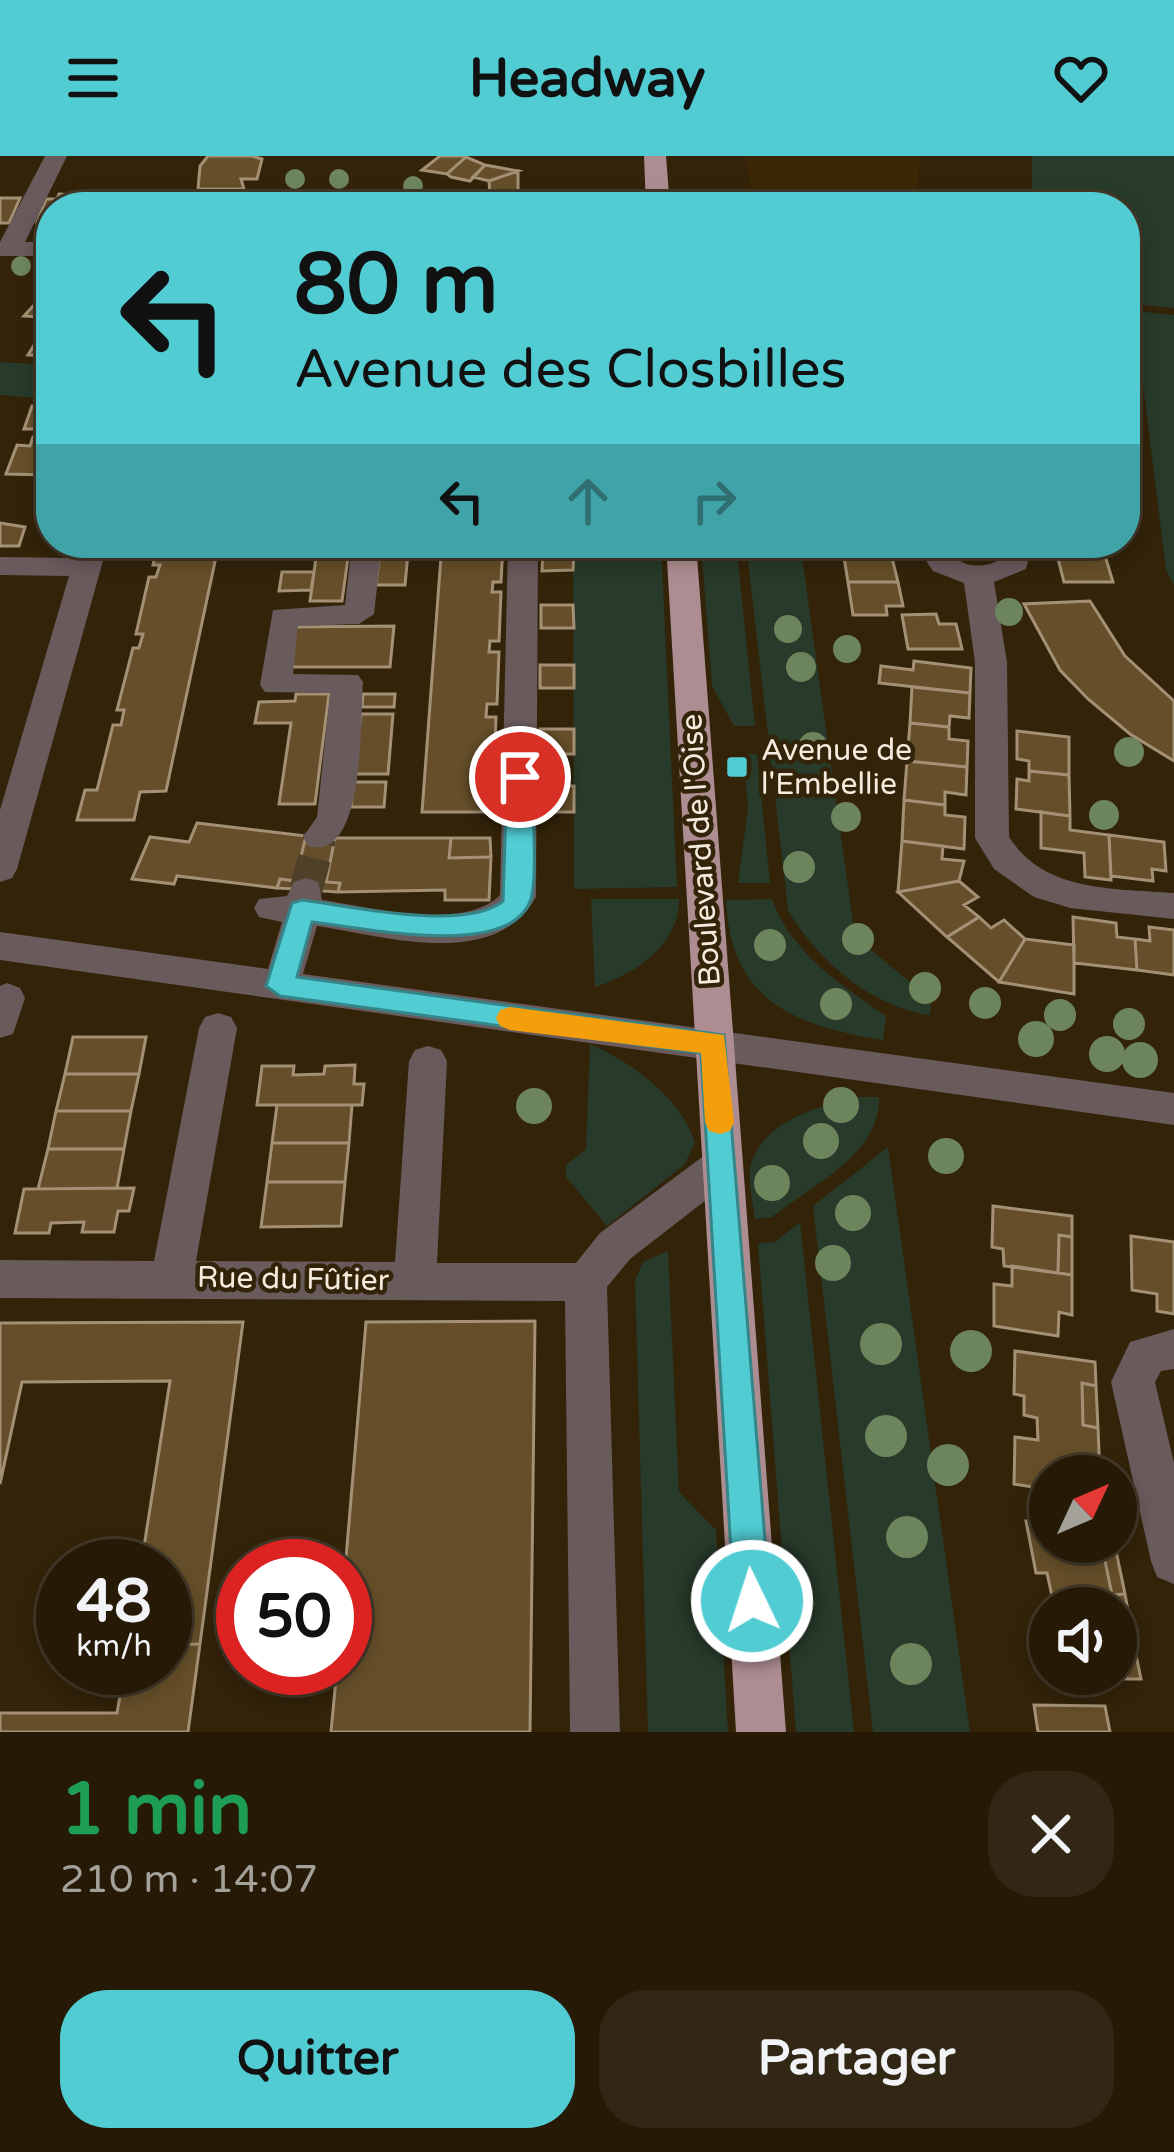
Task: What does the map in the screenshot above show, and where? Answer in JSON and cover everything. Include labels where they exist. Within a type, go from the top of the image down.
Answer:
[{"type":"main road","points":[[655,156],[657,192]]},
{"type":"main road","name":"Boulevard de l'Oise","points":[[682,558],[761,1732]]},
{"type":"street","points":[[36,192],[56,156]]},
{"type":"street","points":[[36,192],[5,249],[36,249]]},
{"type":"street","points":[[0,566],[65,558]]},
{"type":"street","points":[[0,868],[89,558]]},
{"type":"street","points":[[320,836],[334,820],[347,682],[276,685],[284,617],[359,614],[365,558]]},
{"type":"street","points":[[280,986],[293,903],[464,928],[512,908],[518,897],[523,558]]},
{"type":"street","points":[[935,558],[978,576],[1007,570],[1016,558]]},
{"type":"street","points":[[978,576],[992,662],[992,838],[998,850],[1021,877],[1043,889],[1174,906]]},
{"type":"street","points":[[0,946],[1174,1108]]},
{"type":"street","points":[[172,1278],[218,1028]]},
{"type":"street","points":[[415,1280],[428,1061]]},
{"type":"street","points":[[595,1732],[586,1282],[615,1246],[723,1164]]},
{"type":"street","name":"Rue du Fûtier","points":[[0,1280],[586,1282]]},
{"type":"street","points":[[1174,1349],[1142,1357],[1133,1382],[1174,1561]]},
{"type":"shaded area","points":[[746,156],[920,156],[916,192],[751,192]]},
{"type":"green space","points":[[1032,156],[1174,156],[1174,308],[1140,305],[1140,192],[1032,192]]},
{"type":"green space","points":[[1140,312],[1174,315],[1174,586],[1166,570],[1140,360]]},
{"type":"green space","points":[[0,362],[36,364],[36,398],[0,395]]},
{"type":"green space","points":[[573,558],[662,558],[677,887],[574,889]]},
{"type":"green space","points":[[702,558],[738,558],[755,726],[734,726],[712,686]]},
{"type":"green space","points":[[748,558],[802,558],[855,937],[931,999],[930,1015],[887,1003],[848,978],[814,946],[788,910]]},
{"type":"green space","points":[[743,754],[757,754],[770,883],[738,883],[748,808]]},
{"type":"green space","points":[[591,899],[679,899],[672,930],[652,955],[625,975],[595,987]]},
{"type":"green space","points":[[772,899],[805,952],[886,1016],[883,1040],[795,1016],[754,985],[730,934],[726,900]]},
{"type":"green space","points":[[590,1044],[653,1083],[679,1111],[695,1143],[684,1165],[607,1226],[566,1177],[566,1165],[586,1149]]},
{"type":"green space","points":[[858,1097],[879,1097],[877,1117],[857,1152],[772,1217],[755,1219],[750,1175],[759,1147],[797,1117]]},
{"type":"green space","points":[[888,1147],[970,1732],[873,1732],[813,1206]]},
{"type":"green space","points":[[800,1222],[854,1732],[796,1732],[758,1243],[775,1242]]},
{"type":"green space","points":[[668,1251],[679,1492],[716,1530],[728,1732],[648,1732],[635,1281],[643,1262]]},
{"type":"building","points":[[208,156],[262,159],[257,179],[241,179],[244,189],[198,189],[200,166]]},
{"type":"building","points":[[440,156],[466,157],[447,174],[422,170]]},
{"type":"building","points":[[466,157],[485,165],[470,181],[447,174]]},
{"type":"building","points":[[485,165],[518,171],[489,181],[473,177]]},
{"type":"building","points":[[518,171],[518,192],[490,192],[489,181]]},
{"type":"building","points":[[0,198],[20,198],[9,223],[0,223]]},
{"type":"building","points":[[32,406],[36,406],[36,429],[24,429]]},
{"type":"building","points":[[36,437],[36,475],[6,474],[17,445],[30,446]]},
{"type":"building","points":[[0,523],[25,527],[19,546],[0,546]]},
{"type":"building","points":[[155,558],[216,558],[166,791],[140,792],[134,820],[77,820],[85,790],[97,790],[113,725],[121,725],[124,710],[117,710],[133,648],[139,648],[143,634],[136,634],[149,577],[156,577],[160,565],[153,565]]},
{"type":"building","points":[[316,558],[348,558],[342,601],[310,601]]},
{"type":"building","points":[[379,558],[408,558],[405,585],[376,585]]},
{"type":"building","points":[[441,558],[502,558],[501,582],[493,582],[492,592],[501,592],[499,641],[490,641],[489,652],[499,652],[497,704],[487,704],[486,717],[496,717],[494,770],[484,770],[483,784],[493,784],[493,812],[422,812]]},
{"type":"building","points":[[543,558],[574,558],[573,570],[542,571]]},
{"type":"building","points":[[844,558],[892,558],[898,582],[848,582]]},
{"type":"building","points":[[1106,558],[1113,582],[1064,582],[1058,559]]},
{"type":"building","points":[[282,572],[314,572],[311,590],[279,591]]},
{"type":"building","points":[[848,582],[898,582],[903,606],[886,606],[887,615],[853,615]]},
{"type":"building","points":[[1090,601],[1125,656],[1174,701],[1174,761],[1130,734],[1060,670],[1024,604]]},
{"type":"building","points":[[541,605],[573,605],[574,628],[541,628]]},
{"type":"building","points":[[936,614],[939,624],[956,624],[962,649],[908,649],[902,615]]},
{"type":"building","points":[[394,626],[390,667],[286,667],[292,627]]},
{"type":"building","points":[[914,661],[971,668],[970,693],[879,683],[881,666],[913,670]]},
{"type":"building","points":[[540,665],[574,665],[574,688],[540,688]]},
{"type":"building","points":[[912,687],[970,693],[969,718],[950,716],[949,727],[910,723]]},
{"type":"building","points":[[296,694],[329,694],[315,804],[279,804],[291,723],[255,723],[259,702],[295,701]]},
{"type":"building","points":[[363,694],[395,694],[394,707],[362,707]]},
{"type":"building","points":[[361,714],[393,714],[388,774],[354,774]]},
{"type":"building","points":[[910,723],[949,727],[949,739],[968,741],[967,767],[907,761]]},
{"type":"building","points":[[540,729],[574,729],[574,754],[539,754]]},
{"type":"building","points":[[1017,731],[1069,737],[1069,775],[1029,771],[1029,761],[1017,759]]},
{"type":"building","points":[[907,761],[967,767],[966,795],[945,792],[945,805],[904,800]]},
{"type":"building","points":[[1029,771],[1069,775],[1070,816],[1016,809],[1017,779],[1029,781]]},
{"type":"building","points":[[353,782],[386,782],[384,807],[351,807]]},
{"type":"building","points":[[538,786],[574,786],[574,812],[538,812]]},
{"type":"building","points":[[904,800],[945,805],[945,815],[965,817],[964,849],[902,841]]},
{"type":"building","points":[[1041,812],[1070,816],[1070,830],[1109,835],[1111,880],[1085,877],[1084,853],[1041,848]]},
{"type":"building","points":[[197,823],[306,836],[295,881],[280,879],[277,888],[177,876],[174,884],[132,879],[150,837],[189,842]]},
{"type":"building","points":[[1109,835],[1164,842],[1166,871],[1152,869],[1153,881],[1111,876]]},
{"type":"building","points":[[306,836],[335,838],[326,882],[340,883],[338,892],[277,888],[280,879],[295,881]]},
{"type":"building","points":[[335,838],[451,838],[449,858],[491,857],[489,900],[445,900],[445,890],[338,892],[340,883],[326,882]]},
{"type":"building","points":[[451,838],[490,838],[491,857],[449,858]]},
{"type":"building","points":[[902,841],[943,846],[942,859],[964,861],[959,881],[898,892]]},
{"type":"building","points":[[959,881],[978,897],[964,905],[979,917],[947,937],[898,892]]},
{"type":"building","points":[[979,917],[991,928],[1004,920],[1025,939],[999,982],[947,937]]},
{"type":"building","points":[[1073,917],[1116,923],[1117,937],[1135,939],[1137,970],[1074,963]]},
{"type":"building","points":[[1149,927],[1174,930],[1174,975],[1137,970],[1135,939],[1150,941]]},
{"type":"building","points":[[1025,939],[1074,945],[1074,994],[999,982]]},
{"type":"building","points":[[73,1037],[146,1037],[139,1074],[65,1074]]},
{"type":"building","points":[[355,1065],[354,1084],[364,1084],[362,1105],[257,1105],[262,1066],[294,1066],[293,1075],[324,1074],[325,1066]]},
{"type":"building","points":[[65,1074],[139,1074],[131,1111],[56,1111]]},
{"type":"building","points":[[277,1105],[352,1105],[349,1143],[272,1143]]},
{"type":"building","points":[[56,1111],[131,1111],[124,1149],[48,1149]]},
{"type":"building","points":[[272,1143],[349,1143],[345,1182],[267,1182]]},
{"type":"building","points":[[48,1149],[124,1149],[117,1188],[38,1189]]},
{"type":"building","points":[[267,1182],[345,1182],[341,1226],[261,1227]]},
{"type":"building","points":[[134,1188],[129,1211],[118,1211],[114,1232],[82,1232],[84,1222],[51,1223],[49,1233],[15,1233],[24,1189]]},
{"type":"building","points":[[993,1206],[1072,1216],[1072,1237],[1059,1235],[1058,1273],[1004,1266],[1003,1249],[992,1247]]},
{"type":"building","points":[[1059,1235],[1072,1237],[1072,1275],[1058,1273]]},
{"type":"building","points":[[1131,1236],[1174,1242],[1174,1314],[1157,1311],[1157,1294],[1132,1290]]},
{"type":"building","points":[[1012,1266],[1072,1275],[1072,1315],[1059,1312],[1058,1336],[994,1326],[994,1284],[1012,1286]]},
{"type":"building","points":[[535,1321],[530,1732],[331,1732],[334,1695],[372,1695],[372,1539],[348,1539],[366,1322]]},
{"type":"building","points":[[243,1322],[200,1644],[192,1644],[192,1539],[145,1539],[170,1381],[22,1382],[0,1484],[0,1323]]},
{"type":"building","points":[[1015,1351],[1095,1362],[1096,1386],[1082,1383],[1083,1425],[1098,1428],[1099,1455],[1029,1455],[1029,1486],[1014,1484],[1015,1437],[1038,1440],[1037,1418],[1024,1415],[1024,1396],[1014,1394]]},
{"type":"building","points":[[1082,1383],[1096,1386],[1098,1428],[1083,1425]]},
{"type":"building","points":[[1034,1563],[1105,1563],[1110,1587],[1050,1587],[1047,1573],[1036,1573]]},
{"type":"building","points":[[1105,1563],[1119,1563],[1124,1587],[1110,1587]]},
{"type":"building","points":[[192,1644],[200,1644],[188,1732],[0,1732],[0,1713],[117,1713],[120,1695],[192,1695]]},
{"type":"building","points":[[1034,1705],[1105,1706],[1110,1732],[1038,1732]]},
{"type":"tunnel","points":[[306,890],[320,837]]},
{"type":"slow traffic","points":[[510,1018],[714,1043],[720,1122]]},
{"type":"place","name":"Avenue de l'Embellie","points":[[737,767]]},
{"type":"route","points":[[520,777],[518,897],[512,908],[464,928],[302,910],[280,986],[714,1043],[752,1601]]}]
